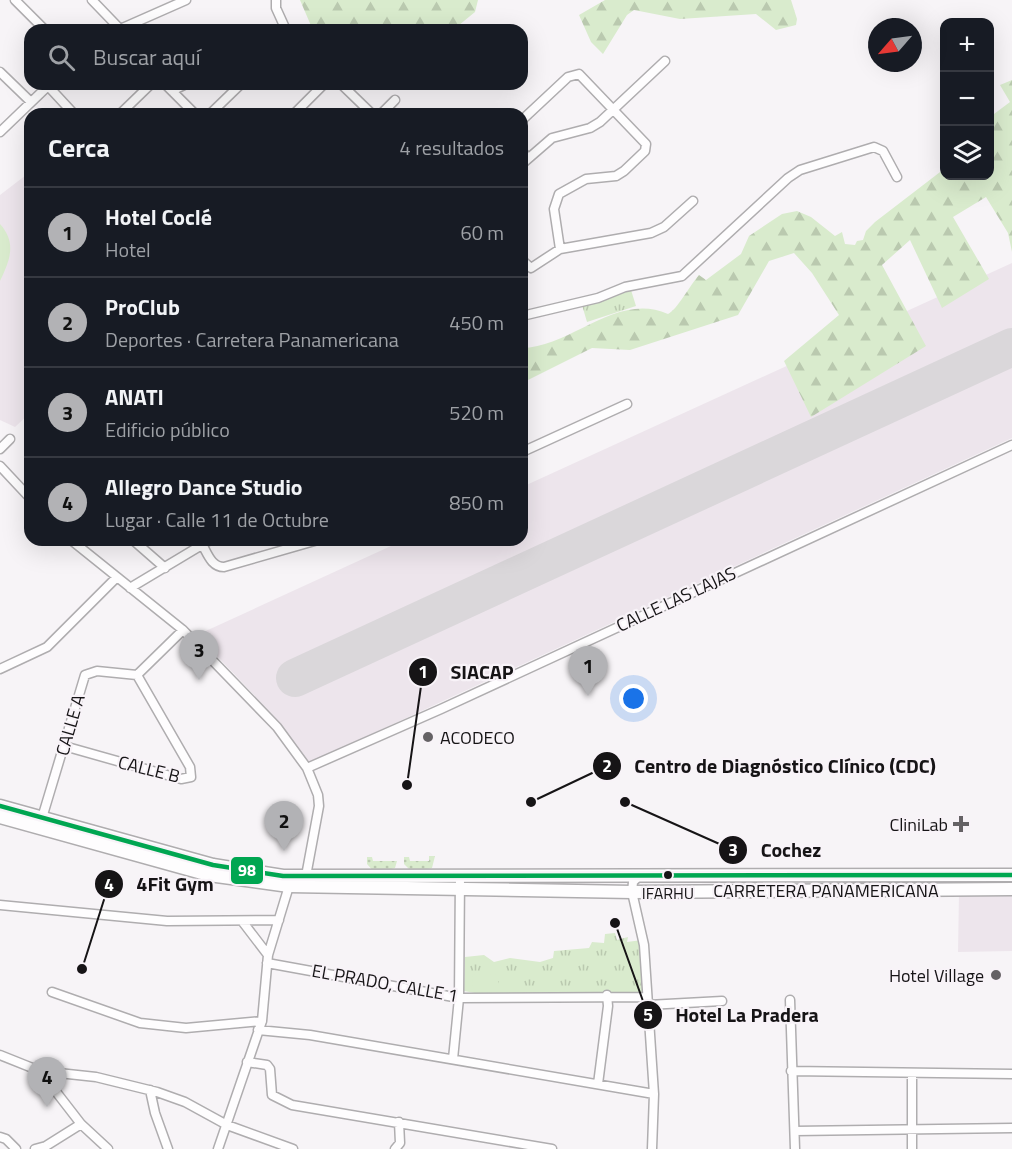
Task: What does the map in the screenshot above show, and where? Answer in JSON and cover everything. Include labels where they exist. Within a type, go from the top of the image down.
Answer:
[{"type":"highway","name":"CARRETERA PANAMERICANA","points":[[0,806],[213,866],[283,876],[299,883],[320,876],[632,891],[1012,889]]},
{"type":"highway","name":"CARRETERA PANAMERICANA","points":[[0,817],[209,874],[368,887],[376,883],[444,883],[619,875],[1012,875]]},
{"type":"highway","points":[[299,883],[291,881],[320,876]]},
{"type":"street","points":[[15,0],[39,24]]},
{"type":"street","points":[[92,0],[114,24]]},
{"type":"street","points":[[132,24],[186,0]]},
{"type":"street","points":[[276,0],[276,8],[283,24]]},
{"type":"street","points":[[528,155],[552,138],[590,128],[614,110],[665,61]]},
{"type":"street","points":[[0,72],[31,102]]},
{"type":"street","points":[[528,115],[574,74],[585,79],[643,138],[646,144],[645,152],[616,176],[586,179],[559,194],[554,209],[560,249]]},
{"type":"street","points":[[25,108],[44,90]]},
{"type":"street","points":[[53,90],[69,108]]},
{"type":"street","points":[[126,108],[145,90]]},
{"type":"street","points":[[216,108],[235,90]]},
{"type":"street","points":[[300,108],[318,90]]},
{"type":"street","points":[[347,90],[366,108]]},
{"type":"street","points":[[172,91],[189,108]]},
{"type":"street","points":[[387,108],[395,100]]},
{"type":"street","points":[[0,132],[24,109]]},
{"type":"street","points":[[528,314],[598,298],[625,287],[682,276],[788,178],[800,170],[874,147],[883,152],[897,177]]},
{"type":"street","points":[[528,265],[531,268],[560,249],[651,232],[664,227],[693,201]]},
{"type":"street","points":[[528,449],[627,404]]},
{"type":"street","points":[[0,449],[10,439]]},
{"type":"street","name":"CALLE LAS LAJAS","points":[[307,768],[441,709],[1012,445]]},
{"type":"street","points":[[0,466],[24,492]]},
{"type":"street","points":[[78,546],[183,630],[277,727],[307,768],[318,795],[319,806],[299,883],[287,900],[268,959],[262,1021],[218,1149]]},
{"type":"street","points":[[140,546],[165,568]]},
{"type":"street","points":[[130,588],[201,546]]},
{"type":"street","points":[[207,546],[213,563],[218,567],[224,567],[297,546]]},
{"type":"street","points":[[0,669],[47,647],[116,578]]},
{"type":"street","points":[[137,675],[183,630]]},
{"type":"street","name":"CALLE A","points":[[42,818],[86,674],[97,671],[137,675]]},
{"type":"street","name":"CALLE B","points":[[64,746],[181,779],[191,777],[190,767],[137,675]]},
{"type":"street","points":[[619,875],[632,891],[644,945],[654,1094],[655,1147]]},
{"type":"street","points":[[632,891],[633,882],[640,875]]},
{"type":"street","points":[[453,1059],[459,998],[460,882]]},
{"type":"street","points":[[0,905],[167,921],[279,920]]},
{"type":"street","points":[[242,921],[268,959]]},
{"type":"street","name":"EL PRADO, CALLE 1","points":[[268,959],[459,998],[607,995],[647,1001],[722,1001]]},
{"type":"street","points":[[52,992],[140,1023],[186,1028],[262,1021]]},
{"type":"street","points":[[597,1084],[608,1006],[607,995]]},
{"type":"street","points":[[790,1000],[795,1149]]},
{"type":"street","points":[[258,1030],[310,1035],[654,1094]]},
{"type":"street","points":[[0,1055],[40,1071],[96,1077],[150,1090],[185,1102],[226,1125],[293,1149]]},
{"type":"street","points":[[247,1062],[267,1065],[270,1069],[272,1095],[292,1105],[552,1149]]},
{"type":"street","points":[[40,1071],[81,1124],[108,1149]]},
{"type":"street","points":[[791,1071],[1012,1074]]},
{"type":"street","points":[[912,1072],[912,1149]]},
{"type":"street","points":[[150,1090],[154,1113],[168,1149]]},
{"type":"street","points":[[395,1149],[400,1143],[399,1122]]},
{"type":"street","points":[[35,1149],[46,1146],[81,1124]]},
{"type":"street","points":[[795,1131],[1012,1128]]},
{"type":"street","points":[[0,1137],[6,1139],[16,1149]]},
{"type":"shaded area","points":[[24,177],[24,419],[15,427],[0,420],[0,195]]},
{"type":"shaded area","points":[[1012,263],[1012,438],[309,763],[273,715],[197,635],[391,546],[528,546],[528,484]]},
{"type":"shaded area","points":[[1012,892],[1012,951],[958,952],[959,893]]},
{"type":"green space","points":[[300,0],[478,0],[475,12],[460,24],[310,24]]},
{"type":"green space","points":[[605,0],[791,0],[797,19],[796,25],[776,30],[756,14],[680,19],[634,10],[627,15],[603,54],[591,42],[579,15]]},
{"type":"green space","points":[[1012,80],[1012,252],[1008,233],[986,197],[953,217],[989,279],[942,308],[910,240],[882,265],[926,346],[811,417],[784,361],[839,315],[812,273],[794,253],[769,261],[738,315],[630,350],[592,348],[528,380],[528,347],[559,339],[613,314],[631,309],[649,309],[668,314],[672,312],[699,275],[706,280],[741,254],[749,236],[782,214],[797,211],[811,217],[835,236],[842,232],[845,244],[855,245],[857,241],[863,240],[866,231],[875,222],[940,172],[940,180],[994,180],[994,114],[1010,102],[1000,85]]},
{"type":"green space","points":[[0,224],[9,238],[10,252],[0,281]]},
{"type":"green space","points":[[631,290],[636,306],[587,322],[582,305]]},
{"type":"green space","points":[[429,856],[435,856],[432,868],[412,872],[404,864],[404,857],[409,857],[410,861],[429,861]]},
{"type":"green space","points":[[367,857],[372,857],[373,861],[397,861],[395,868],[375,873],[367,864]]},
{"type":"green space","points":[[615,933],[617,940],[628,937],[627,942],[642,940],[646,993],[480,994],[464,991],[465,957],[484,955],[494,962],[510,958],[540,962],[553,958],[554,951],[589,948],[592,942],[604,943],[605,934]]},
{"type":"green space","points":[[472,974],[498,975],[498,988],[473,988]]},
{"type":"runway","points":[[295,678],[1012,347]]},
{"type":"transit line","name":"98","points":[[0,806],[213,865],[283,876],[1012,875]]},
{"type":"place","name":"ANATI","points":[[199,680]]},
{"type":"place","name":"Hotel Coclé","points":[[588,696]]},
{"type":"place","name":"ACODECO","points":[[428,737]]},
{"type":"place","name":"SIACAP","points":[[407,785]]},
{"type":"place","name":"Centro de Diagnóstico Clínico (CDC)","points":[[531,802]]},
{"type":"place","name":"Cochez","points":[[625,802]]},
{"type":"place","name":"CliniLab","points":[[961,824]]},
{"type":"place","name":"ProClub","points":[[284,851]]},
{"type":"place","name":"IFARHU","points":[[668,875]]},
{"type":"place","name":"Hotel La Pradera","points":[[615,923]]},
{"type":"place","name":"4Fit Gym","points":[[82,969]]},
{"type":"place","name":"Hotel Village","points":[[996,975]]},
{"type":"place","name":"Allegro Dance Studio","points":[[47,1107]]}]
